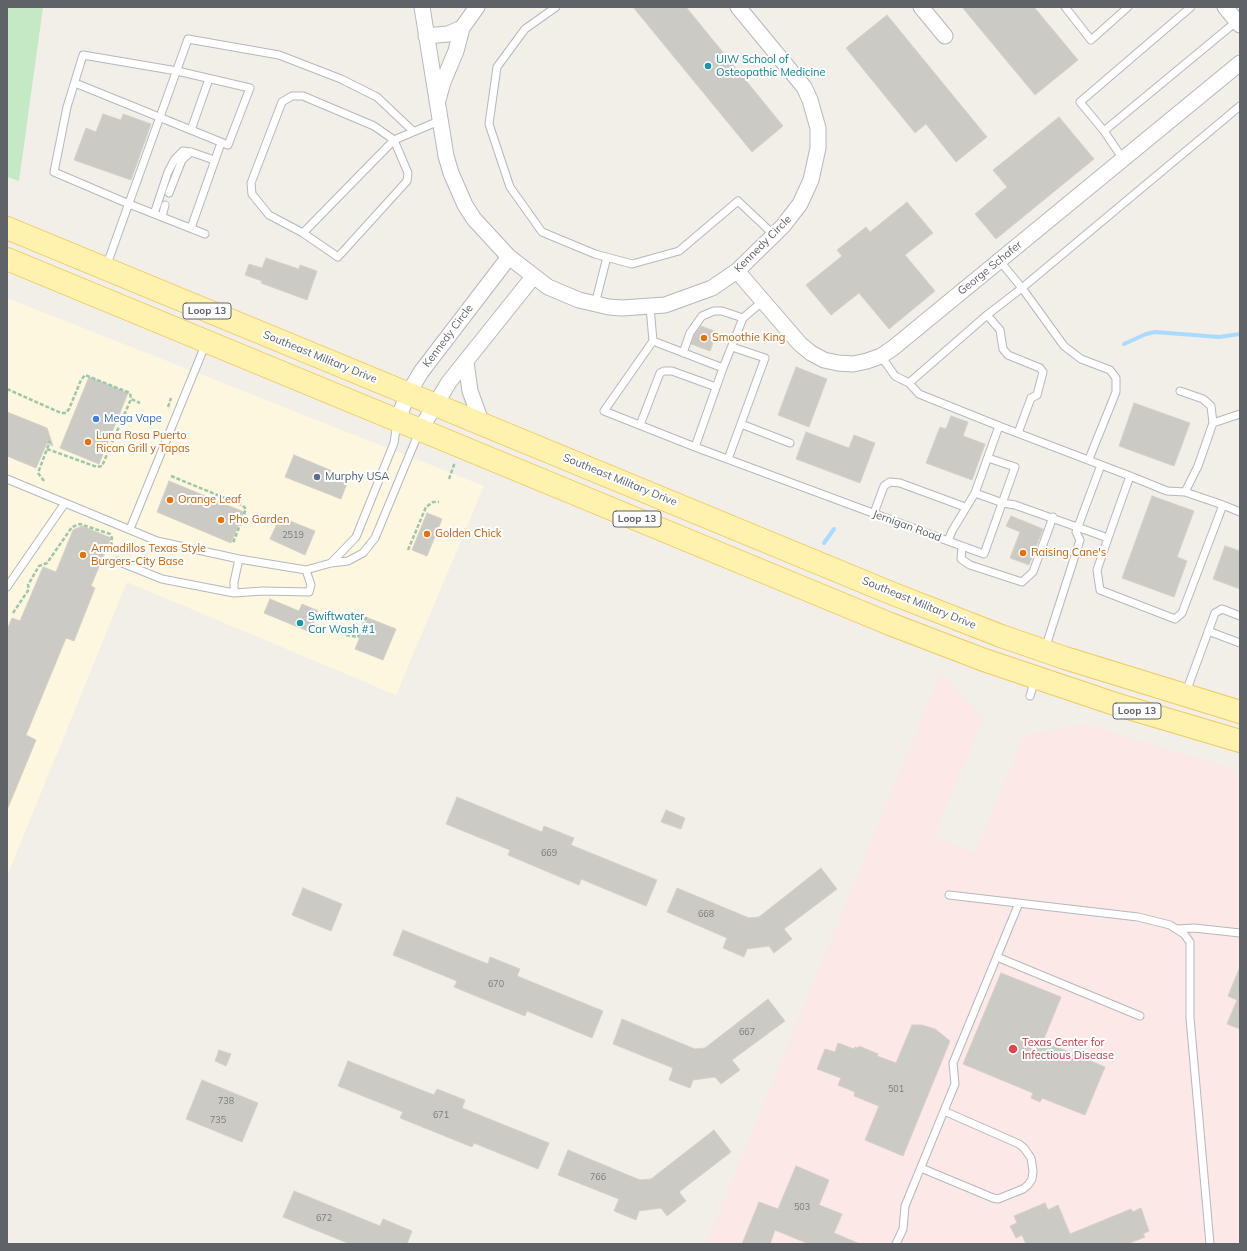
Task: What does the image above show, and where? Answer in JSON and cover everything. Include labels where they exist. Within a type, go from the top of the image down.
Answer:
[{"type":"main road","name":"Southeast Military Drive","points":[[7,228],[891,593],[1045,651],[1240,712]]},
{"type":"main road","name":"Loop 13","points":[[7,260],[890,624],[1033,687],[1122,707],[1240,741]]},
{"type":"main road","points":[[1033,687],[1045,651]]},
{"type":"street","name":"Kennedy Circle","points":[[422,7],[438,102],[439,120],[447,162],[465,205],[488,236],[509,257],[533,277],[548,287],[566,295],[595,304],[622,308],[650,307],[679,301],[712,288],[737,271],[774,235],[792,216],[806,193],[815,168],[818,148],[818,128],[812,106],[804,87],[738,7]]},
{"type":"street","name":"Kennedy Circle","points":[[438,102],[443,82],[456,51],[462,28],[477,7]]},
{"type":"street","points":[[921,7],[945,36]]},
{"type":"street","points":[[1225,7],[1239,21]]},
{"type":"street","points":[[426,36],[448,34],[462,28]]},
{"type":"street","name":"George Schafer","points":[[737,271],[800,344],[811,353],[824,360],[853,364],[881,356],[899,343],[1240,63]]},
{"type":"street","name":"Kennedy Circle","points":[[397,421],[408,394],[421,372],[509,257]]},
{"type":"street","points":[[420,430],[449,382],[533,277]]},
{"type":"street","points":[[466,362],[470,391],[482,424]]},
{"type":"lane","points":[[556,7],[525,29],[497,67],[489,124],[510,187],[542,232],[607,257],[632,264],[679,251],[738,201],[774,235]]},
{"type":"lane","points":[[1067,8],[1091,40],[1128,7]]},
{"type":"lane","points":[[1123,159],[1104,131],[1080,102],[1191,7]]},
{"type":"lane","points":[[1104,131],[1239,21]]},
{"type":"lane","points":[[106,269],[188,39],[279,55],[341,79],[377,97],[413,131]]},
{"type":"lane","points":[[75,83],[160,116],[228,145],[250,88],[177,71],[82,55],[64,121],[54,172],[205,234]]},
{"type":"lane","points":[[191,130],[210,79]]},
{"type":"lane","points":[[292,96],[303,96],[374,126],[394,140],[408,173],[407,181],[338,257],[303,233],[269,215],[252,194],[251,183],[282,102],[292,96]]},
{"type":"lane","points":[[909,383],[987,315],[1022,288],[1240,106]]},
{"type":"lane","points":[[303,233],[394,140],[439,120]]},
{"type":"lane","points":[[190,228],[221,143]]},
{"type":"lane","points":[[154,214],[168,172],[175,159],[183,151],[191,152],[214,160]]},
{"type":"lane","points":[[170,193],[182,160],[191,152]]},
{"type":"lane","points":[[162,217],[165,205]]},
{"type":"lane","points":[[595,304],[607,257]]},
{"type":"lane","points":[[1000,260],[1064,346],[1081,359],[1110,370],[1116,378],[1116,392],[1088,460]]},
{"type":"lane","points":[[695,447],[723,368],[744,318],[763,302]]},
{"type":"lane","points":[[650,307],[653,341],[723,368]]},
{"type":"lane","points":[[683,353],[690,333],[702,316],[714,311],[722,310],[744,318]]},
{"type":"lane","points":[[987,315],[1000,330],[1003,349],[1008,355],[1040,368],[1042,372],[1037,395],[1031,398],[1018,434]]},
{"type":"lane","name":"Jernigan Road","points":[[653,341],[604,411],[695,447],[948,541],[965,507],[975,493],[999,426]]},
{"type":"lane","points":[[130,529],[206,342]]},
{"type":"lane","points":[[728,459],[765,358],[732,346]]},
{"type":"lane","points":[[881,356],[895,376],[909,383],[919,394],[1018,434],[1167,490],[1185,492],[1240,512]]},
{"type":"lane","points":[[640,425],[660,373],[664,371],[672,371],[716,387]]},
{"type":"lane","points":[[1180,391],[1203,399],[1211,406],[1213,423],[1198,466],[1185,492]]},
{"type":"lane","points":[[1213,423],[1240,414]]},
{"type":"lane","points":[[331,563],[356,537],[394,443],[397,421]]},
{"type":"lane","points":[[741,424],[790,443]]},
{"type":"lane","points":[[7,479],[157,541],[240,559],[306,570],[331,563],[348,561],[363,553],[375,538],[420,430]]},
{"type":"lane","points":[[948,541],[984,554],[1015,467],[988,458]]},
{"type":"lane","points":[[1045,651],[1080,540],[1077,529],[1101,465]]},
{"type":"lane","points":[[1130,476],[1097,570],[1100,590],[1175,619],[1182,613],[1223,505]]},
{"type":"lane","points":[[874,513],[884,486],[890,482],[900,483],[965,507]]},
{"type":"lane","points":[[975,493],[1002,503],[1015,505],[1053,517],[1077,529],[1108,538]]},
{"type":"lane","points":[[7,587],[10,578],[65,503]]},
{"type":"lane","points":[[962,546],[961,559],[970,564],[1022,582],[1033,572],[1053,517]]},
{"type":"lane","points":[[234,594],[234,582],[240,559]]},
{"type":"lane","points":[[117,561],[162,579],[234,594],[263,591],[309,592],[311,585],[306,570]]},
{"type":"lane","points":[[1185,695],[1215,613],[1222,609],[1240,616]]},
{"type":"lane","points":[[1208,631],[1240,643]]},
{"type":"lane","points":[[949,895],[1138,917],[1170,925],[1184,934],[1190,942],[1190,1018],[1210,1244]]},
{"type":"lane","points":[[896,1244],[903,1229],[905,1206],[955,1084],[953,1063],[1019,903]]},
{"type":"lane","points":[[1177,929],[1194,928],[1240,933]]},
{"type":"lane","points":[[997,957],[1140,1016]]},
{"type":"lane","points":[[921,1168],[993,1198],[998,1198],[1023,1190],[1032,1179],[1033,1171],[1031,1158],[1019,1144],[944,1111]]},
{"type":"path","points":[[7,389],[61,413],[66,413],[81,380],[85,375],[130,393],[131,398],[140,403]]},
{"type":"path","points":[[47,449],[97,467],[102,466],[131,398]]},
{"type":"path","points":[[44,480],[38,473],[50,441]]},
{"type":"path","points":[[449,478],[456,459]]},
{"type":"path","points":[[171,476],[242,505],[246,509],[233,543]]},
{"type":"path","points":[[408,550],[420,519],[428,504],[439,502]]},
{"type":"path","points":[[14,613],[29,589],[28,585],[39,566],[47,563],[72,527],[80,524],[110,534],[112,538],[111,548]]},
{"type":"path","points":[[346,635],[357,638],[367,616]]},
{"type":"shaded area","points":[[7,298],[484,486],[396,695],[127,582],[7,876]]},
{"type":"shaded area","name":"Texas Center for Infectious Disease","points":[[941,672],[983,719],[934,836],[975,853],[1024,735],[1085,724],[1240,771],[1240,1244],[706,1244]]},
{"type":"green space","points":[[7,7],[43,7],[19,181],[7,177]]},
{"type":"building","name":"UIW School of Osteopathic Medicine","points":[[633,7],[686,7],[783,126],[752,152]]},
{"type":"building","points":[[962,7],[1034,7],[1078,60],[1035,95]]},
{"type":"building","points":[[887,15],[987,137],[956,162],[926,124],[915,133],[846,48]]},
{"type":"building","points":[[103,114],[121,120],[123,114],[151,124],[131,180],[74,160],[86,128],[96,132]]},
{"type":"building","points":[[1059,117],[1094,159],[996,239],[975,214],[1007,187],[993,170]]},
{"type":"building","points":[[907,202],[933,233],[905,255],[935,291],[889,329],[859,293],[831,315],[806,285],[842,256],[837,250],[866,227],[870,232]]},
{"type":"building","points":[[266,258],[299,269],[300,265],[317,271],[307,300],[261,283],[262,281],[245,275],[249,264],[262,268]]},
{"type":"building","name":"Smoothie King","points":[[701,326],[717,332],[710,351],[691,344],[694,335]]},
{"type":"building","points":[[796,367],[827,379],[809,427],[778,415]]},
{"type":"building","points":[[89,377],[128,393],[99,464],[60,448]]},
{"type":"building","points":[[1134,403],[1190,423],[1174,466],[1119,446]]},
{"type":"building","points":[[7,412],[47,428],[53,446],[47,443],[36,468],[7,456]]},
{"type":"building","points":[[951,416],[968,422],[963,436],[985,444],[972,480],[926,463],[940,427],[946,429]]},
{"type":"building","points":[[806,432],[849,448],[854,435],[875,443],[860,483],[796,459]]},
{"type":"building","name":"Murphy USA","points":[[294,455],[349,478],[341,499],[285,477]]},
{"type":"building","points":[[169,481],[244,512],[231,543],[157,512]]},
{"type":"building","points":[[1152,496],[1194,511],[1177,557],[1187,561],[1174,597],[1122,578]]},
{"type":"building","name":"Golden Chick","points":[[427,513],[442,519],[427,556],[412,550]]},
{"type":"building","points":[[1011,516],[1043,529],[1029,565],[1010,558],[1020,532],[1006,526]]},
{"type":"building","points":[[280,517],[315,531],[305,555],[270,539]]},
{"type":"building","points":[[82,526],[111,538],[91,586],[95,588],[74,641],[66,638],[26,735],[36,740],[7,810],[7,630],[12,618],[20,621],[43,567],[56,572],[73,530]]},
{"type":"building","points":[[1225,546],[1240,551],[1240,589],[1213,579]]},
{"type":"building","name":"Swiftwater Car Wash #1","points":[[270,599],[299,611],[302,604],[318,611],[310,632],[264,613]]},
{"type":"building","points":[[368,618],[396,629],[383,660],[355,649]]},
{"type":"building","points":[[457,797],[542,832],[544,826],[574,838],[571,845],[657,880],[646,906],[581,879],[579,885],[508,855],[510,850],[446,824]]},
{"type":"building","points":[[666,810],[685,818],[681,829],[661,822]]},
{"type":"building","points":[[821,868],[837,889],[784,929],[792,939],[774,953],[769,946],[747,949],[744,957],[723,948],[727,938],[667,912],[677,888],[749,918],[759,917]]},
{"type":"building","points":[[303,888],[342,904],[331,931],[292,915]]},
{"type":"building","points":[[403,930],[488,964],[490,957],[520,969],[517,976],[603,1011],[592,1038],[527,1011],[525,1016],[454,987],[457,981],[393,955]]},
{"type":"building","points":[[1240,967],[1240,1029],[1227,1024],[1237,1000],[1228,996]]},
{"type":"building","points":[[1001,973],[1061,997],[1043,1041],[1105,1067],[1085,1115],[1042,1098],[1040,1102],[1031,1098],[1033,1093],[963,1064]]},
{"type":"building","points":[[768,999],[785,1021],[732,1060],[740,1070],[721,1084],[715,1077],[693,1080],[690,1088],[669,1080],[673,1068],[613,1044],[622,1019],[695,1049],[705,1048]]},
{"type":"building","points":[[912,1025],[922,1025],[935,1029],[950,1041],[903,1156],[865,1140],[879,1106],[854,1096],[855,1092],[838,1085],[841,1078],[817,1069],[825,1049],[835,1052],[838,1043],[854,1049],[855,1047],[858,1048],[859,1046],[878,1054],[877,1056],[896,1063]]},
{"type":"building","points":[[219,1050],[231,1054],[226,1066],[215,1061]]},
{"type":"building","points":[[348,1061],[434,1095],[437,1089],[465,1100],[462,1108],[549,1143],[538,1169],[474,1143],[472,1147],[400,1118],[403,1112],[338,1086]]},
{"type":"building","points":[[202,1080],[258,1103],[242,1142],[186,1119]]},
{"type":"building","points":[[714,1130],[731,1152],[679,1192],[686,1201],[667,1216],[661,1208],[639,1211],[636,1220],[614,1211],[619,1199],[558,1175],[568,1150],[640,1180],[651,1179]]},
{"type":"building","points":[[796,1166],[829,1180],[819,1205],[842,1214],[834,1233],[860,1244],[809,1244],[775,1230],[770,1244],[742,1244],[759,1202],[778,1209]]},
{"type":"building","points":[[294,1191],[380,1226],[383,1219],[412,1231],[407,1244],[350,1244],[283,1217]]},
{"type":"building","points":[[1045,1203],[1048,1210],[1058,1205],[1070,1234],[1131,1209],[1133,1212],[1141,1208],[1149,1231],[1143,1234],[1145,1237],[1127,1244],[1026,1244],[1022,1235],[1016,1238],[1010,1226],[1017,1223],[1014,1216]]},
{"type":"waterway","points":[[1124,344],[1146,334],[1155,332],[1219,337],[1240,334]]},
{"type":"waterway","points":[[824,543],[834,529]]},
{"type":"place","name":"UIW School of Osteopathic Medicine","points":[[708,66]]},
{"type":"place","name":"Smoothie King","points":[[704,338]]},
{"type":"place","name":"Mega Vape","points":[[96,419]]},
{"type":"place","name":"Luna Rosa Puerto Rican Grill y Tapas","points":[[88,442]]},
{"type":"place","name":"Murphy USA","points":[[317,477]]},
{"type":"place","name":"Orange Leaf","points":[[170,500]]},
{"type":"place","name":"Pho Garden","points":[[221,520]]},
{"type":"place","name":"Golden Chick","points":[[427,534]]},
{"type":"place","name":"Raising Cane's","points":[[1023,553]]},
{"type":"place","name":"Armadillos Texas Style Burgers-City Base","points":[[83,555]]},
{"type":"place","name":"Swiftwater Car Wash #1","points":[[300,623]]},
{"type":"place","name":"Texas Center for Infectious Disease","points":[[1013,1049]]}]
